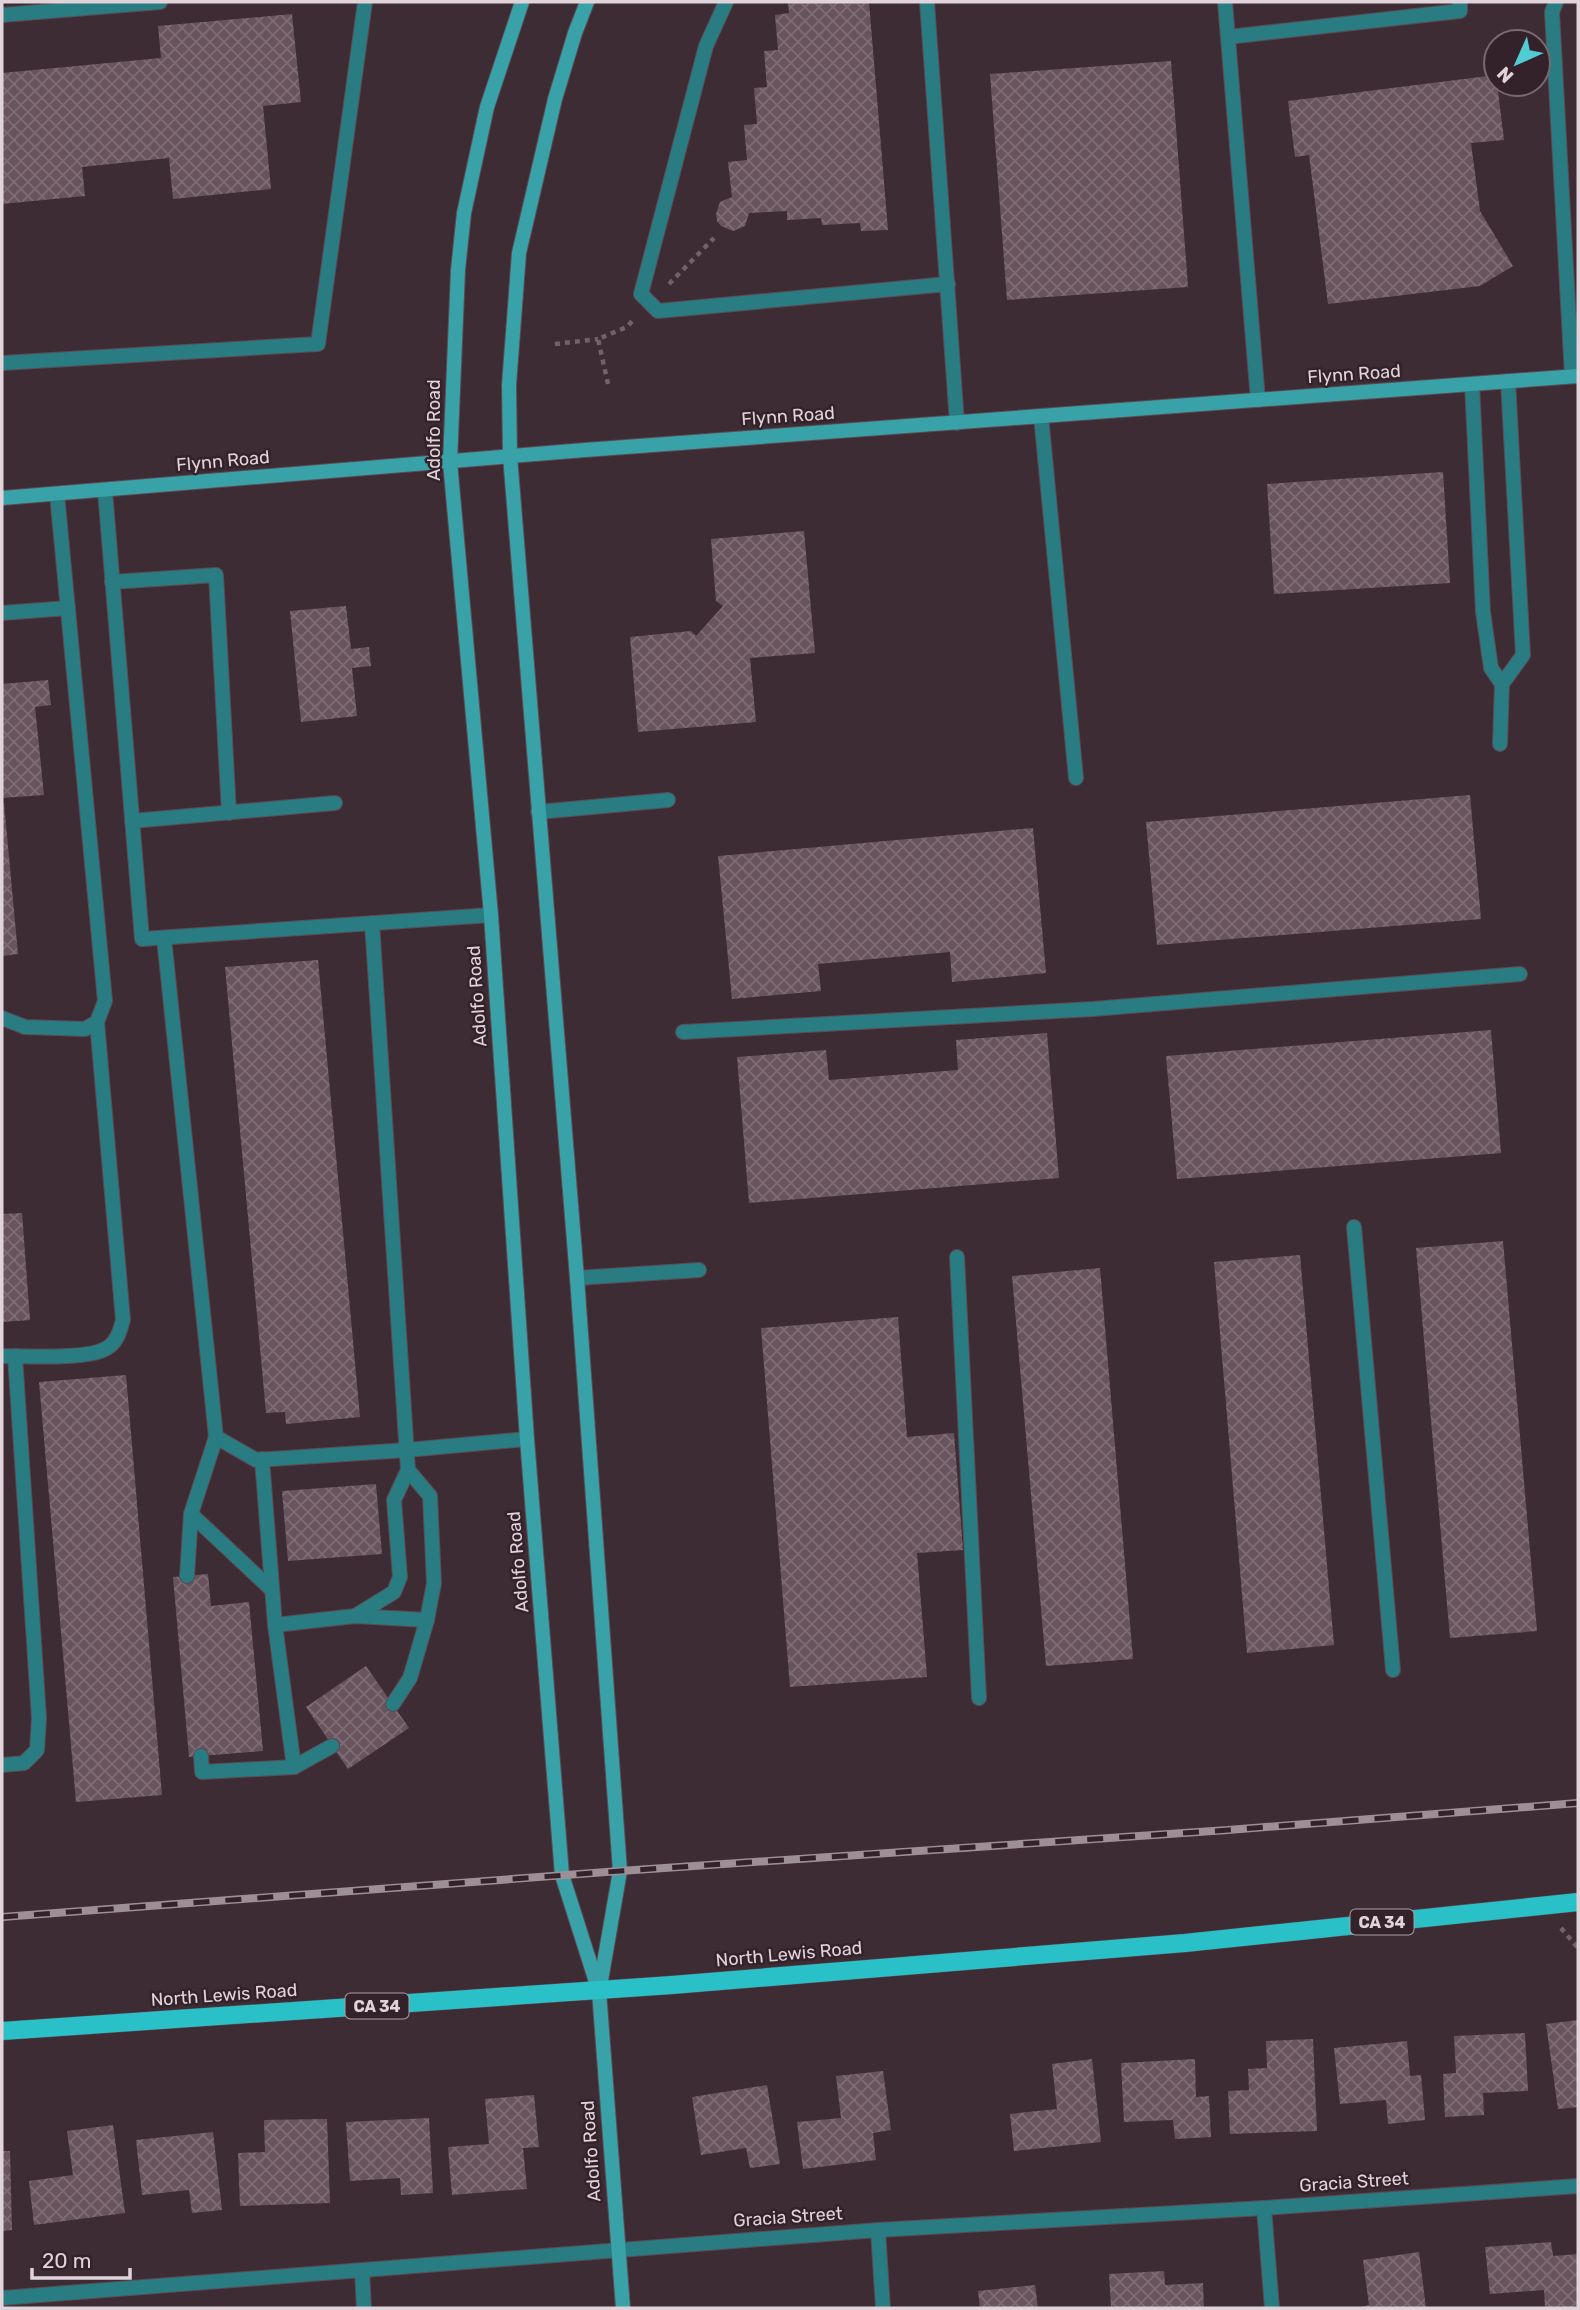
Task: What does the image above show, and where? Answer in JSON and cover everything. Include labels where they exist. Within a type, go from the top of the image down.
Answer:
[{"type":"main road","name":"Adolfo Road","points":[[522,2],[487,107],[464,213],[457,283],[450,462],[491,915],[527,1439],[562,1875],[599,1990],[623,2308]]},
{"type":"main road","name":"Adolfo Road","points":[[587,2],[555,99],[519,253],[509,385],[510,456],[577,1278],[620,1871],[599,1990]]},
{"type":"main road","name":"Flynn Road","points":[[2,498],[510,456],[1575,376]]},
{"type":"main road","name":"North Lewis Road","points":[[2,2031],[599,1990],[1185,1943],[1578,1902]]},
{"type":"street","points":[[2,15],[160,2]]},
{"type":"street","points":[[2,363],[318,344],[365,2]]},
{"type":"street","points":[[726,2],[706,46],[641,294],[658,311],[948,284]]},
{"type":"street","points":[[927,2],[957,423]]},
{"type":"street","points":[[1225,2],[1258,400]]},
{"type":"street","points":[[1228,37],[1460,11],[1460,2]]},
{"type":"street","points":[[1556,2],[1552,12],[1575,376]]},
{"type":"street","points":[[1500,744],[1502,684],[1523,655],[1508,381]]},
{"type":"street","points":[[1472,384],[1483,612],[1491,668],[1502,684]]},
{"type":"street","points":[[1041,416],[1076,778]]},
{"type":"street","points":[[105,491],[142,939],[491,915]]},
{"type":"street","points":[[2,1765],[24,1763],[37,1750],[39,1718],[8,1356],[89,1355],[107,1348],[118,1336],[123,1320],[97,1022],[105,1001],[57,494]]},
{"type":"street","points":[[112,582],[216,575],[229,813]]},
{"type":"street","points":[[2,613],[68,608]]},
{"type":"street","points":[[538,812],[668,800]]},
{"type":"street","points":[[132,821],[335,803]]},
{"type":"street","points":[[355,1616],[394,1592],[400,1577],[394,1500],[408,1470],[372,923]]},
{"type":"street","points":[[164,938],[216,1437],[191,1514],[187,1576]]},
{"type":"street","points":[[683,1032],[1093,1009],[1520,974]]},
{"type":"street","points":[[2,1018],[25,1027],[85,1029],[97,1022]]},
{"type":"street","points":[[1354,1227],[1393,1670]]},
{"type":"street","points":[[957,1257],[979,1698]]},
{"type":"street","points":[[577,1278],[699,1270]]},
{"type":"street","points":[[216,1437],[256,1460],[527,1439]]},
{"type":"street","points":[[262,1459],[275,1625],[294,1767]]},
{"type":"street","points":[[393,1704],[410,1678],[427,1620],[434,1583],[430,1496],[408,1470]]},
{"type":"street","points":[[191,1514],[272,1590]]},
{"type":"street","points":[[275,1625],[355,1616],[427,1620]]},
{"type":"street","points":[[201,1756],[202,1772],[294,1767],[332,1746]]},
{"type":"street","name":"Gracia Street","points":[[2,2298],[878,2230],[1264,2208],[1578,2186]]},
{"type":"street","points":[[1264,2208],[1272,2308]]},
{"type":"street","points":[[878,2230],[883,2308]]},
{"type":"street","points":[[362,2271],[365,2308]]},
{"type":"path","points":[[555,344],[598,340]]},
{"type":"building","points":[[788,2],[869,2],[888,230],[861,231],[860,223],[822,225],[821,218],[787,220],[787,211],[749,213],[745,226],[733,231],[721,226],[717,221],[720,202],[732,197],[728,162],[747,160],[744,125],[757,124],[754,88],[767,87],[764,51],[778,50],[775,15],[789,13]]},
{"type":"building","points":[[292,14],[301,102],[263,106],[271,189],[173,199],[169,158],[82,167],[85,196],[2,204],[2,73],[161,58],[158,26]]},
{"type":"building","points":[[1171,61],[1188,287],[1007,300],[990,74]]},
{"type":"building","points":[[1482,77],[1482,98],[1499,98],[1504,140],[1471,143],[1480,211],[1513,266],[1480,286],[1328,304],[1309,155],[1295,157],[1288,101]]},
{"type":"building","points":[[1443,472],[1450,583],[1274,594],[1267,484]]},
{"type":"building","points":[[804,531],[815,653],[750,658],[756,722],[638,732],[630,637],[691,631],[696,636],[723,606],[716,601],[711,539]]},
{"type":"building","points":[[346,606],[351,649],[369,647],[371,666],[352,668],[357,716],[301,722],[290,611]]},
{"type":"building","points":[[48,680],[51,705],[35,707],[44,795],[2,798],[2,684]]},
{"type":"building","points":[[1470,795],[1481,919],[1157,945],[1146,822]]},
{"type":"building","points":[[2,803],[18,954],[2,956]]},
{"type":"building","points":[[1033,828],[1046,973],[952,982],[950,952],[818,964],[821,991],[732,999],[718,856]]},
{"type":"building","points":[[318,960],[360,1417],[286,1424],[285,1412],[266,1413],[225,967]]},
{"type":"building","points":[[1491,1030],[1501,1153],[1177,1179],[1166,1056]]},
{"type":"building","points":[[1047,1033],[1059,1178],[749,1203],[737,1057],[826,1050],[829,1080],[958,1070],[956,1040]]},
{"type":"building","points":[[22,1213],[30,1320],[2,1322],[2,1214]]},
{"type":"building","points":[[1503,1241],[1537,1631],[1450,1638],[1416,1248]]},
{"type":"building","points":[[1300,1255],[1334,1645],[1247,1653],[1214,1262]]},
{"type":"building","points":[[1100,1268],[1133,1659],[1046,1666],[1012,1276]]},
{"type":"building","points":[[898,1317],[907,1437],[954,1433],[963,1550],[917,1553],[927,1677],[790,1687],[761,1328]]},
{"type":"building","points":[[126,1375],[162,1795],[76,1802],[39,1382]]},
{"type":"building","points":[[376,1484],[382,1554],[288,1561],[282,1491]]},
{"type":"building","points":[[208,1574],[211,1606],[249,1602],[263,1751],[189,1757],[173,1577]]},
{"type":"building","points":[[366,1666],[409,1728],[348,1769],[306,1707]]},
{"type":"building","points":[[1578,2020],[1578,2107],[1558,2109],[1546,2024]]},
{"type":"building","points":[[1525,2033],[1528,2091],[1483,2093],[1484,2115],[1445,2117],[1443,2074],[1456,2073],[1454,2036]]},
{"type":"building","points":[[1313,2039],[1317,2131],[1230,2134],[1228,2091],[1249,2090],[1248,2069],[1267,2068],[1266,2041]]},
{"type":"building","points":[[1407,2041],[1410,2076],[1421,2075],[1425,2120],[1388,2124],[1386,2100],[1340,2104],[1334,2048]]},
{"type":"building","points":[[1092,2059],[1101,2142],[1014,2151],[1010,2114],[1057,2109],[1052,2064]]},
{"type":"building","points":[[1195,2059],[1196,2097],[1209,2096],[1211,2137],[1175,2139],[1173,2120],[1124,2122],[1121,2063]]},
{"type":"building","points":[[883,2071],[891,2130],[873,2133],[876,2160],[803,2169],[797,2122],[841,2118],[836,2076]]},
{"type":"building","points":[[767,2085],[780,2164],[750,2168],[746,2148],[701,2155],[692,2097]]},
{"type":"building","points":[[534,2095],[539,2147],[523,2148],[527,2189],[452,2195],[448,2147],[489,2144],[485,2099]]},
{"type":"building","points":[[429,2118],[433,2193],[401,2195],[400,2178],[350,2181],[346,2122]]},
{"type":"building","points":[[327,2119],[330,2203],[240,2206],[238,2153],[265,2152],[264,2120]]},
{"type":"building","points":[[113,2125],[125,2213],[34,2225],[29,2181],[73,2175],[67,2131]]},
{"type":"building","points":[[213,2132],[222,2210],[192,2213],[189,2190],[142,2195],[136,2140]]},
{"type":"building","points":[[2,2151],[10,2151],[12,2230],[2,2231]]},
{"type":"building","points":[[1551,2242],[1553,2256],[1578,2254],[1578,2308],[1545,2308],[1544,2290],[1490,2294],[1485,2247]]},
{"type":"building","points":[[1419,2252],[1426,2308],[1356,2308],[1369,2305],[1363,2260]]},
{"type":"building","points":[[1164,2271],[1165,2285],[1203,2283],[1204,2308],[1111,2308],[1109,2274]]},
{"type":"building","points":[[1035,2285],[1038,2308],[980,2308],[978,2291]]},
{"type":"railway","points":[[2,1917],[1578,1803]]}]
